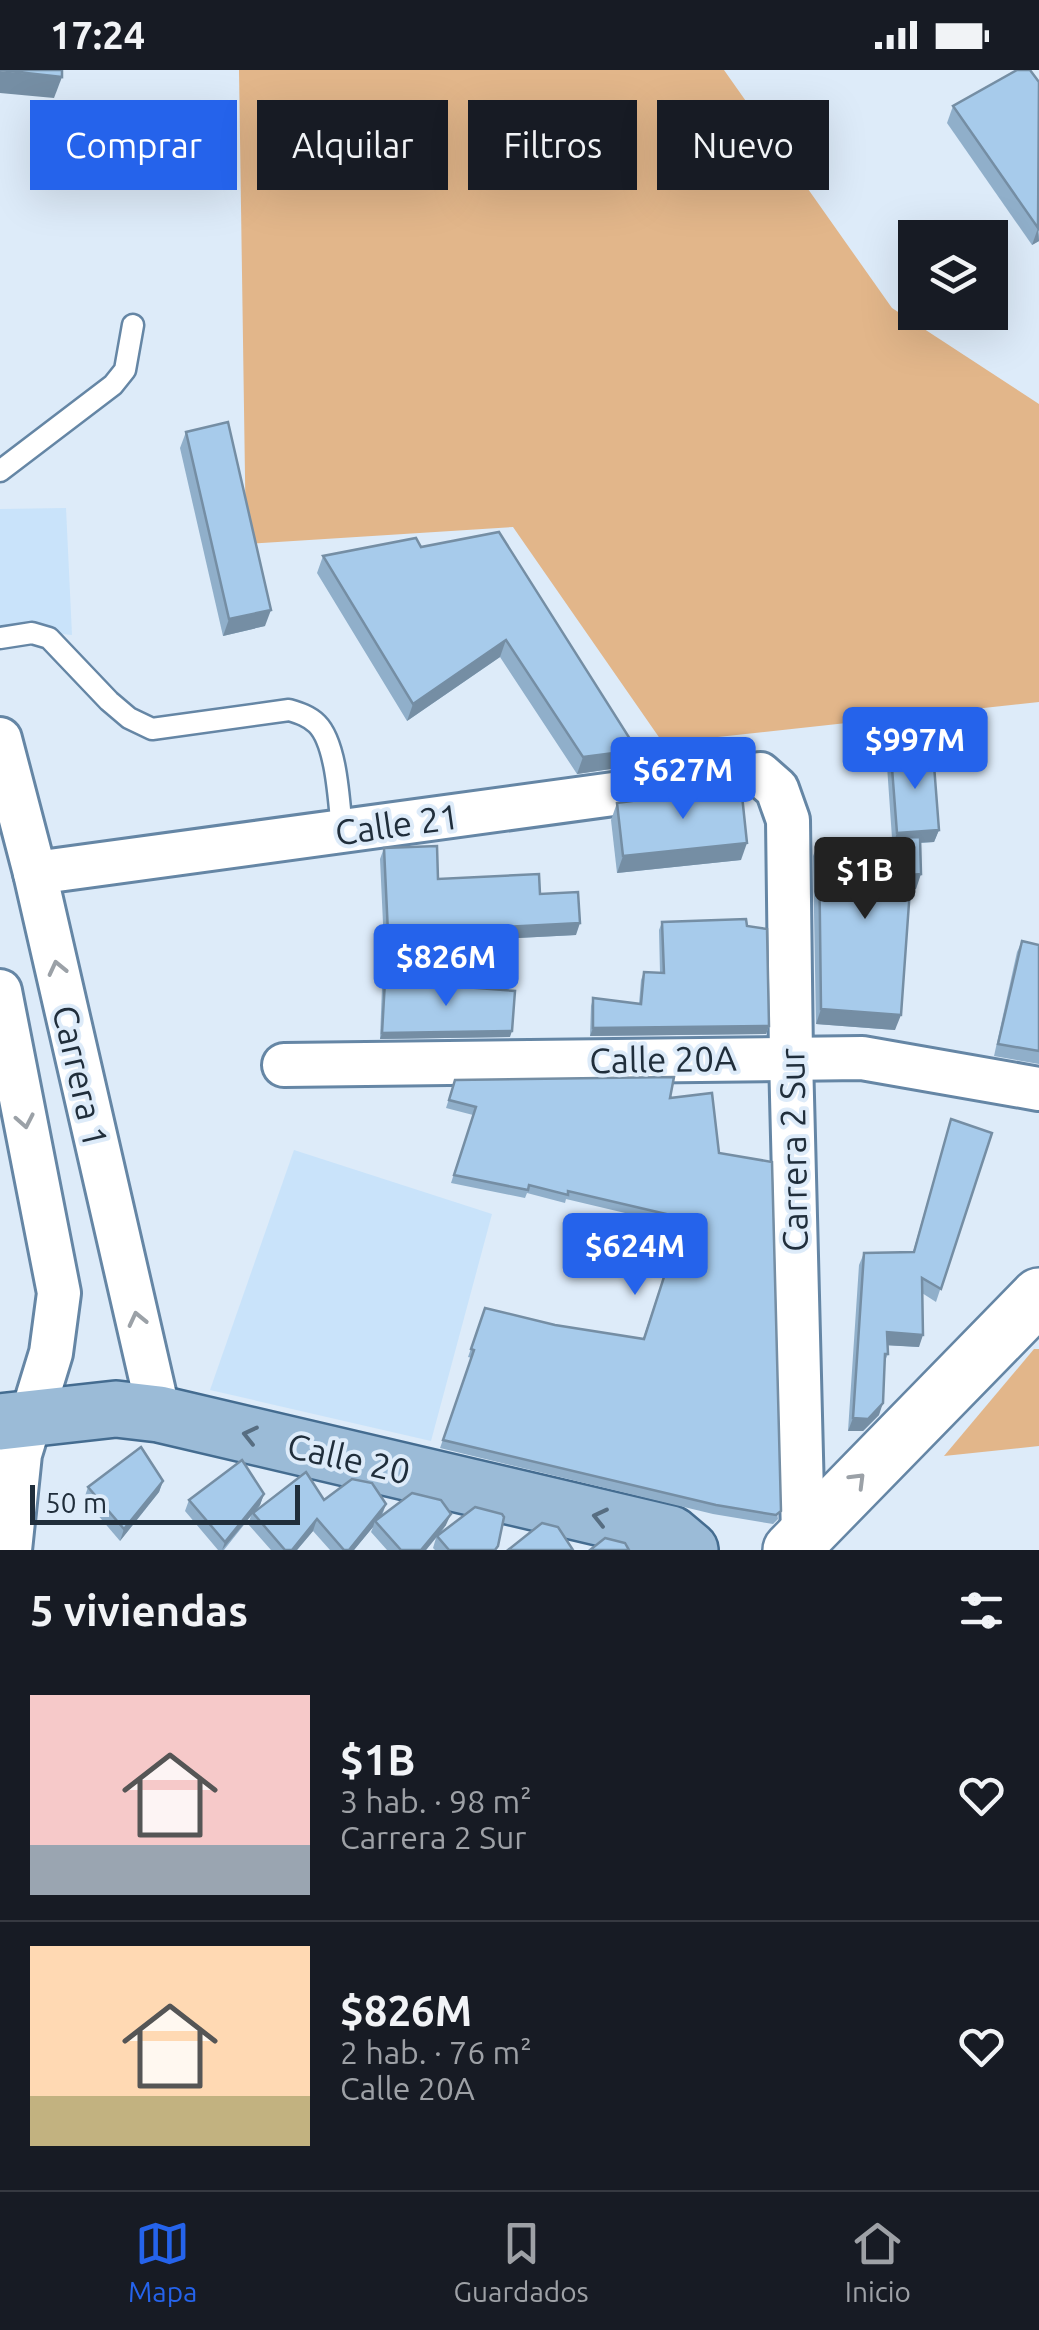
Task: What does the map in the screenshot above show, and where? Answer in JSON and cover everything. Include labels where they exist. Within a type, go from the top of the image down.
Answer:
[{"type":"main road","name":"Calle 20","points":[[10,1423],[116,1409],[159,1414],[671,1534],[690,1550]]},
{"type":"street","name":"Carrera 1","points":[[0,739],[35,873],[159,1414]]},
{"type":"street","name":"Calle 21","points":[[35,873],[760,774]]},
{"type":"street","name":"Carrera 2 Sur","points":[[760,774],[777,789],[788,820],[797,1543]]},
{"type":"street","name":"Carrera 1","points":[[0,991],[59,1293],[51,1353],[10,1423],[20,1454],[10,1550]]},
{"type":"street","name":"Calle 20A","points":[[284,1066],[862,1058],[1039,1088]]},
{"type":"street","points":[[797,1543],[1039,1296]]},
{"type":"lane","points":[[0,470],[113,386],[124,370],[133,325]]},
{"type":"lane","points":[[0,638],[32,634],[49,638],[109,701],[129,718],[152,728],[289,710],[306,715],[320,726],[330,748],[342,832]]},
{"type":"shaded area","points":[[239,70],[724,70],[745,100],[657,100],[657,190],[809,190],[898,312],[898,330],[926,330],[1039,404],[1039,702],[663,743],[513,527],[246,544]]},
{"type":"shaded area","points":[[66,508],[72,635],[0,628],[0,509]]},
{"type":"shaded area","points":[[294,1150],[492,1214],[431,1441],[210,1390]]},
{"type":"shaded area","points":[[1034,1349],[1039,1349],[1039,1446],[944,1456]]},
{"type":"building","points":[[0,70],[62,70],[62,77]]},
{"type":"building","points":[[1017,70],[1030,70],[1039,82],[1038,228],[953,106]]},
{"type":"building","points":[[228,422],[271,610],[229,619],[186,432]]},
{"type":"building","points":[[499,532],[637,750],[583,757],[506,640],[413,704],[323,556],[416,538],[421,547]]},
{"type":"building","points":[[933,752],[939,830],[897,833],[891,755]]},
{"type":"building","points":[[741,786],[747,843],[623,856],[617,803]]},
{"type":"building","points":[[920,837],[921,874],[911,875],[901,1015],[821,1009],[819,841]]},
{"type":"building","points":[[437,846],[438,879],[539,874],[540,894],[578,892],[580,923],[388,933],[384,848]]},
{"type":"building","points":[[746,919],[747,926],[767,929],[769,1026],[593,1028],[593,998],[641,1004],[644,972],[664,973],[662,922]]},
{"type":"building","points":[[1022,941],[1039,945],[1039,1051],[998,1044]]},
{"type":"building","points":[[385,981],[515,991],[512,1031],[382,1033]]},
{"type":"building","points":[[674,1077],[670,1098],[712,1093],[719,1153],[772,1162],[781,1511],[776,1515],[716,1505],[443,1440],[485,1308],[555,1325],[644,1339],[683,1218],[568,1191],[568,1195],[529,1185],[528,1190],[454,1175],[476,1107],[449,1100],[455,1080]]},
{"type":"building","points":[[951,1119],[992,1133],[941,1289],[922,1278],[923,1335],[887,1332],[883,1403],[868,1419],[853,1418],[864,1253],[914,1252]]},
{"type":"building","points":[[141,1447],[163,1481],[124,1529],[88,1487]]},
{"type":"building","points":[[242,1460],[264,1494],[225,1542],[189,1500]]},
{"type":"building","points":[[306,1472],[324,1500],[352,1479],[372,1483],[386,1504],[349,1550],[344,1550],[317,1519],[292,1550],[285,1550],[253,1513]]},
{"type":"building","points":[[412,1493],[441,1500],[451,1514],[421,1550],[401,1550],[375,1521]]},
{"type":"building","points":[[475,1507],[504,1517],[498,1546],[495,1550],[449,1550],[437,1536]]},
{"type":"building","points":[[542,1523],[558,1527],[573,1550],[508,1550]]},
{"type":"building","points":[[605,1538],[625,1543],[629,1550],[590,1550]]}]
